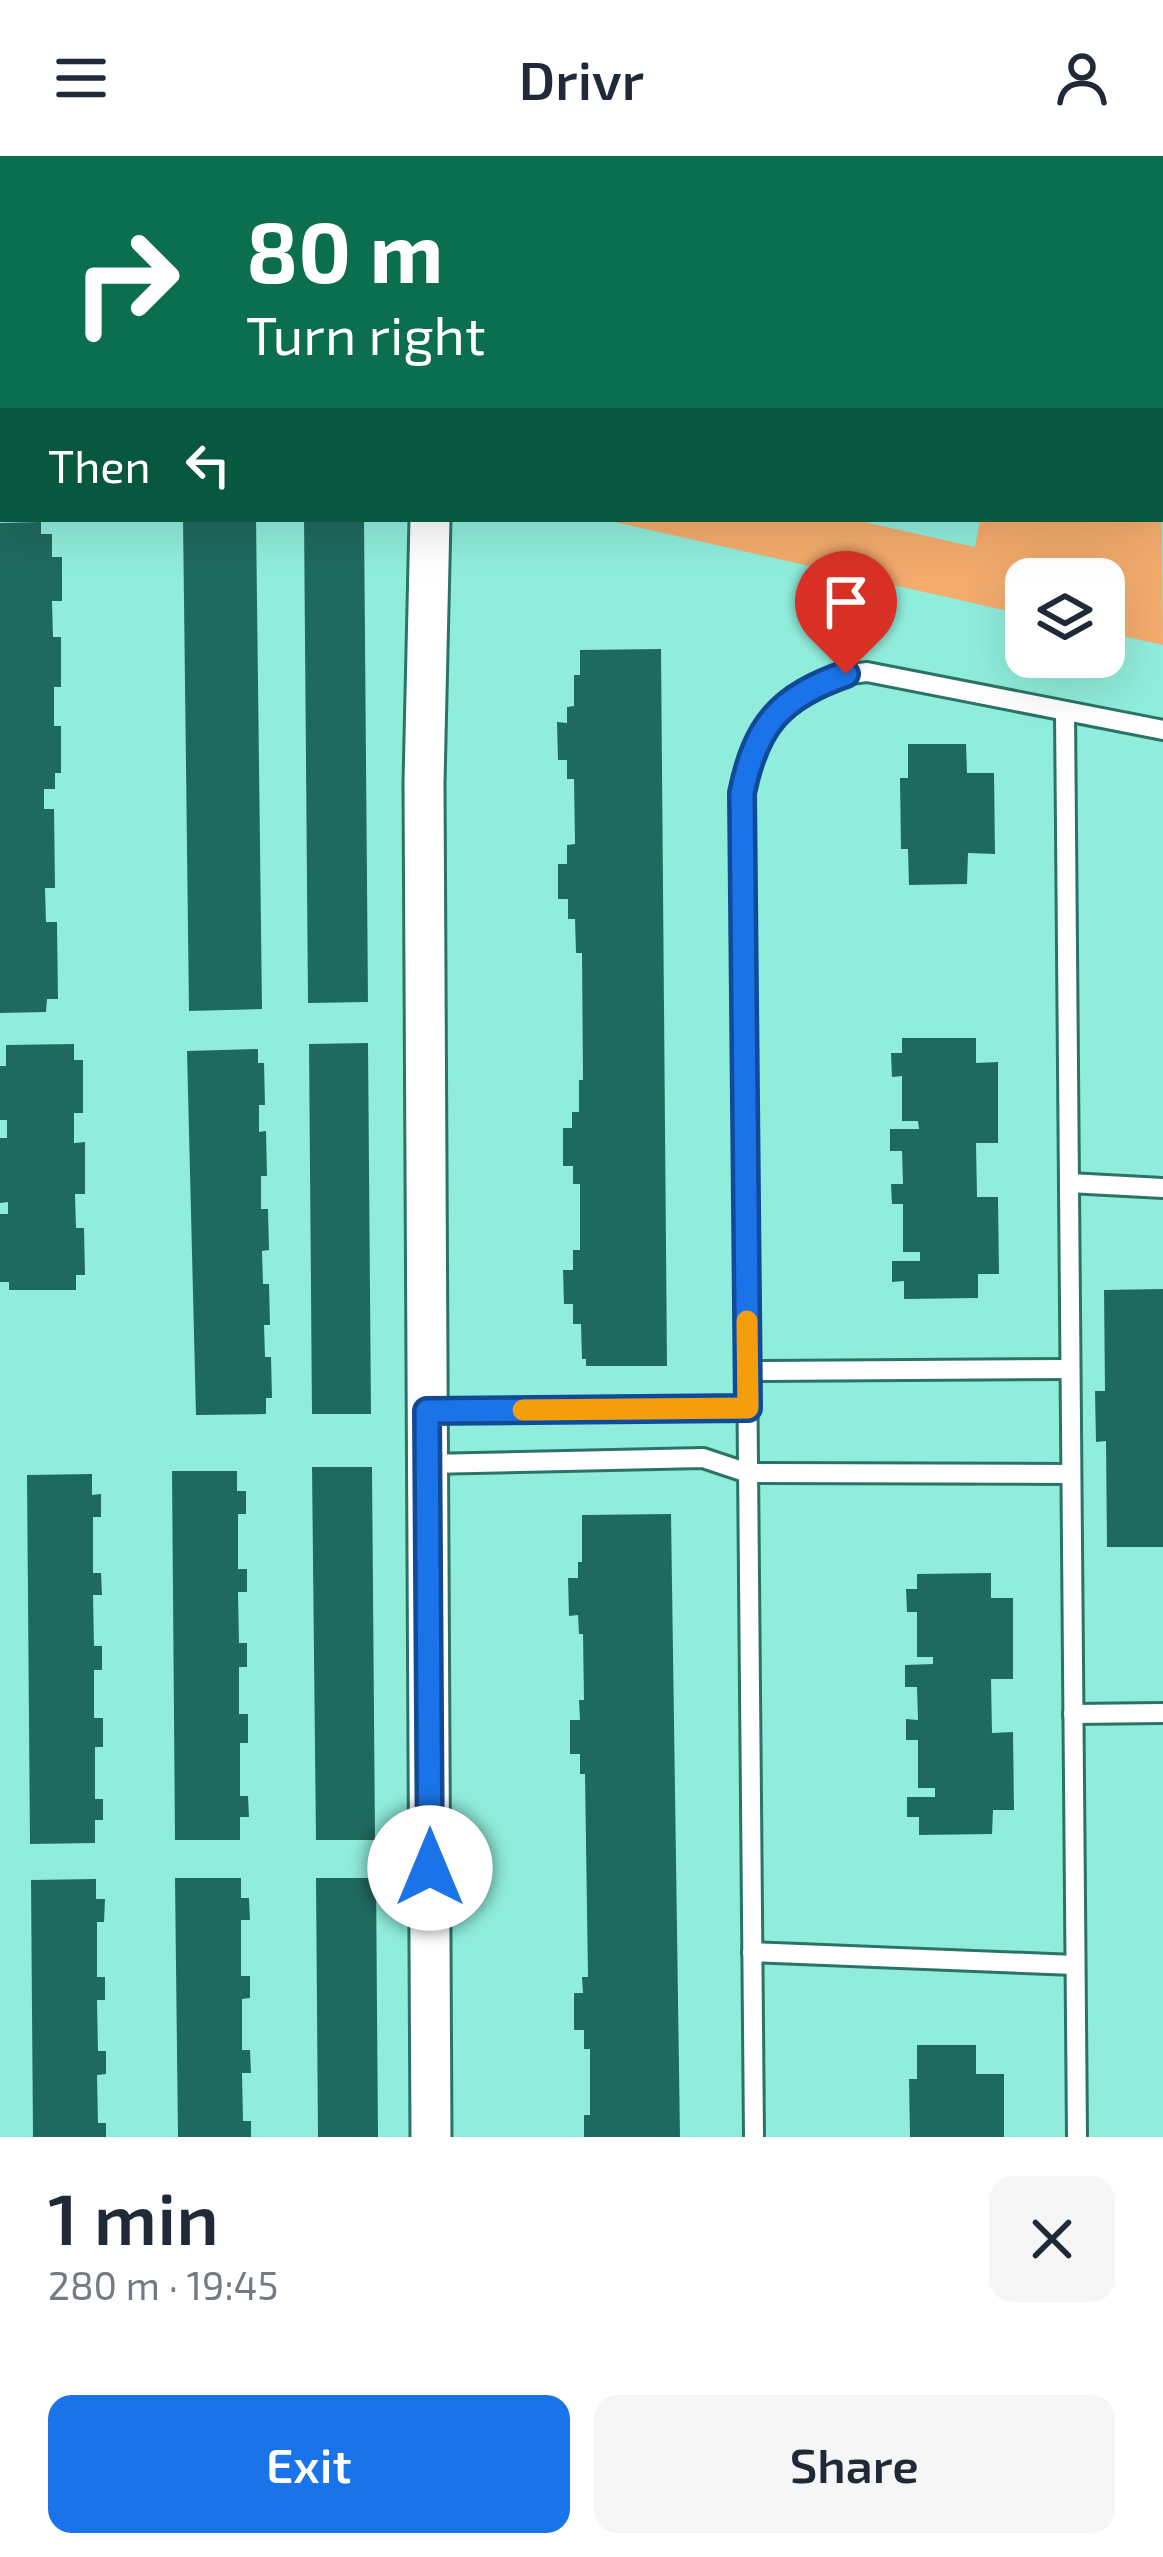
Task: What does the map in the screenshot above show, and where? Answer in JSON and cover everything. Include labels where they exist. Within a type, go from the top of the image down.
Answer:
[{"type":"street","points":[[430,522],[424,782],[431,2137]]},
{"type":"lane","points":[[754,2137],[742,793],[759,735],[775,712],[820,683],[866,672],[1163,730]]},
{"type":"lane","points":[[1065,711],[1077,2137]]},
{"type":"lane","points":[[1069,1183],[1163,1188]]},
{"type":"lane","points":[[747,1370],[1070,1369]]},
{"type":"lane","points":[[427,1411],[748,1408]]},
{"type":"lane","points":[[428,1464],[703,1458],[748,1473],[1071,1474]]},
{"type":"lane","points":[[1073,1714],[1163,1713]]},
{"type":"lane","points":[[752,1952],[1075,1965]]},
{"type":"shaded area","points":[[614,522],[864,522],[975,547],[979,522],[1162,522],[1163,645],[1125,637],[1125,558],[1005,558],[1005,610]]},
{"type":"building","points":[[41,522],[41,534],[52,534],[52,557],[62,557],[62,601],[52,601],[53,637],[61,637],[61,687],[54,687],[54,726],[61,726],[61,773],[55,773],[55,789],[44,789],[44,809],[54,809],[55,888],[45,888],[46,922],[57,922],[58,999],[47,999],[46,1012],[0,1013],[0,523]]},
{"type":"building","points":[[183,522],[256,522],[262,1009],[189,1011]]},
{"type":"building","points":[[304,522],[364,522],[368,1002],[308,1003]]},
{"type":"building","points":[[661,649],[667,1366],[586,1366],[581,1324],[573,1324],[573,1304],[564,1304],[563,1270],[573,1270],[573,1250],[580,1250],[580,1184],[573,1184],[573,1166],[563,1166],[563,1128],[572,1128],[572,1112],[579,1112],[579,1080],[583,1080],[582,953],[576,953],[575,919],[568,919],[568,899],[558,899],[558,864],[567,864],[567,845],[575,844],[574,779],[567,779],[567,760],[558,760],[557,722],[567,723],[567,707],[574,706],[580,650]]},
{"type":"building","points":[[908,744],[966,744],[967,773],[994,773],[995,854],[968,853],[967,884],[909,885],[908,849],[901,849],[900,778],[908,778]]},
{"type":"building","points":[[902,1038],[976,1038],[976,1063],[998,1062],[998,1143],[976,1143],[977,1197],[998,1197],[999,1274],[978,1274],[978,1298],[904,1299],[904,1281],[892,1282],[892,1261],[920,1261],[920,1252],[903,1252],[903,1204],[892,1204],[891,1184],[903,1184],[902,1151],[890,1151],[890,1129],[919,1129],[918,1121],[902,1121],[902,1076],[892,1077],[891,1053],[902,1053]]},
{"type":"building","points":[[368,1043],[371,1414],[312,1414],[309,1044]]},
{"type":"building","points":[[74,1044],[74,1060],[83,1060],[83,1113],[74,1113],[74,1143],[85,1142],[85,1194],[75,1194],[76,1228],[84,1228],[85,1275],[76,1275],[76,1290],[9,1290],[9,1282],[0,1282],[0,1214],[8,1214],[8,1202],[0,1203],[0,1138],[7,1138],[7,1120],[0,1120],[0,1066],[6,1066],[6,1045]]},
{"type":"building","points":[[258,1049],[258,1063],[264,1063],[265,1105],[259,1105],[259,1132],[266,1131],[267,1176],[261,1176],[261,1209],[268,1209],[269,1250],[262,1251],[263,1284],[269,1284],[270,1325],[264,1325],[272,1398],[266,1398],[266,1414],[196,1415],[187,1051]]},
{"type":"building","points":[[1163,1289],[1163,1547],[1107,1547],[1106,1441],[1096,1442],[1095,1391],[1105,1391],[1104,1290]]},
{"type":"building","points":[[312,1467],[372,1467],[375,1840],[316,1840]]},
{"type":"building","points":[[172,1471],[237,1471],[237,1491],[246,1491],[246,1514],[238,1514],[238,1569],[247,1569],[247,1592],[238,1592],[239,1643],[247,1643],[247,1667],[239,1667],[239,1714],[248,1714],[248,1743],[240,1743],[240,1796],[248,1796],[249,1817],[240,1817],[240,1840],[175,1840]]},
{"type":"building","points":[[92,1474],[92,1495],[101,1494],[101,1517],[93,1517],[93,1573],[101,1573],[102,1595],[93,1595],[94,1646],[102,1646],[102,1670],[94,1670],[94,1718],[103,1718],[103,1747],[95,1747],[95,1799],[103,1799],[103,1820],[95,1820],[95,1843],[30,1844],[27,1475]]},
{"type":"building","points":[[671,1514],[680,2137],[584,2137],[584,2115],[590,2115],[590,2049],[584,2049],[584,2030],[574,2030],[574,1993],[583,1993],[582,1977],[588,1977],[585,1774],[580,1774],[580,1754],[570,1754],[570,1720],[580,1720],[579,1700],[584,1700],[583,1634],[579,1634],[578,1615],[569,1616],[568,1578],[578,1578],[578,1562],[582,1562],[582,1515]]},
{"type":"building","points":[[991,1573],[991,1598],[1013,1598],[1013,1679],[991,1679],[992,1733],[1013,1732],[1014,1810],[993,1810],[992,1834],[919,1835],[919,1817],[907,1817],[907,1797],[935,1797],[935,1788],[918,1788],[918,1740],[906,1740],[906,1719],[918,1720],[917,1687],[905,1687],[905,1665],[933,1664],[933,1657],[917,1657],[917,1612],[907,1612],[906,1589],[917,1589],[917,1574]]},
{"type":"building","points":[[175,1878],[241,1878],[241,1898],[249,1898],[250,1920],[241,1920],[241,1976],[250,1976],[250,1998],[242,1999],[242,2050],[250,2050],[251,2073],[242,2073],[243,2121],[251,2121],[251,2137],[178,2137]]},
{"type":"building","points":[[316,1878],[376,1878],[378,2137],[318,2137]]},
{"type":"building","points":[[96,1879],[96,1899],[105,1899],[104,1922],[97,1922],[97,1977],[105,1977],[105,2000],[97,2000],[98,2051],[106,2051],[106,2074],[97,2075],[98,2123],[106,2123],[106,2137],[33,2137],[31,1880]]},
{"type":"building","points":[[917,2045],[976,2045],[976,2074],[1004,2074],[1004,2137],[910,2137],[909,2079],[917,2079]]},
{"type":"slow traffic","points":[[523,1410],[748,1408],[747,1321]]},
{"type":"route","points":[[430,1868],[427,1411],[748,1408],[742,793],[759,735],[775,712],[820,683],[846,674]]}]
